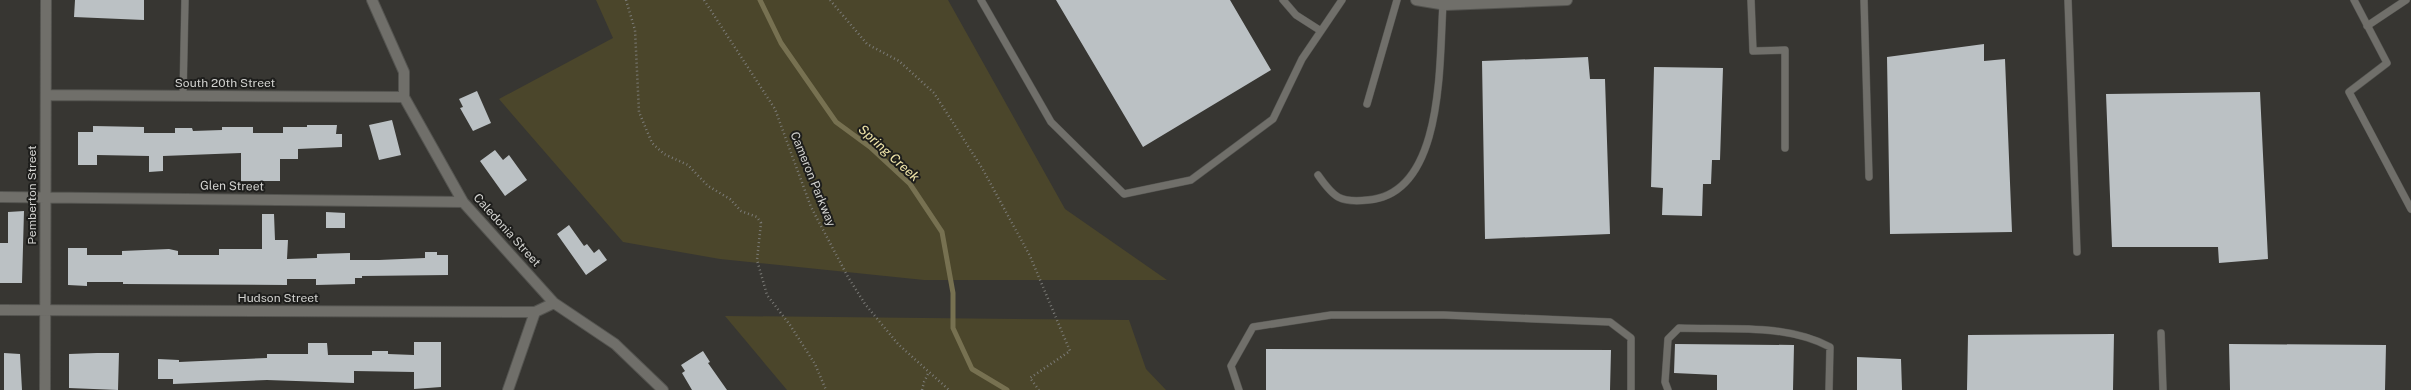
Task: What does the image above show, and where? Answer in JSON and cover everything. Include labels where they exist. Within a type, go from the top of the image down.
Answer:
[{"type":"street","name":"Pemberton Street","points":[[45,390],[46,0]]},
{"type":"street","name":"Caledonia Street","points":[[372,0],[404,72],[404,97],[463,202],[554,303],[615,344],[663,390]]},
{"type":"street","points":[[1416,0],[1443,4],[1498,1],[1567,0]]},
{"type":"street","name":"South 20th Street","points":[[46,95],[404,97]]},
{"type":"street","name":"Glen Street","points":[[0,197],[463,202]]},
{"type":"street","name":"Hudson Street","points":[[0,310],[535,312],[554,303]]},
{"type":"street","points":[[508,390],[535,312]]},
{"type":"lane","points":[[183,96],[185,0]]},
{"type":"lane","points":[[981,0],[1051,122],[1124,194],[1191,180],[1273,119],[1302,59],[1342,0]]},
{"type":"lane","points":[[1283,0],[1296,15],[1321,31]]},
{"type":"lane","points":[[1367,104],[1398,0]]},
{"type":"lane","points":[[1751,0],[1753,51],[1785,50],[1785,148]]},
{"type":"lane","points":[[1864,0],[1869,177]]},
{"type":"lane","points":[[2068,0],[2077,252]]},
{"type":"lane","points":[[2354,0],[2387,63],[2348,92],[2411,209]]},
{"type":"lane","points":[[2367,26],[2406,0]]},
{"type":"lane","points":[[1318,175],[1331,193],[1352,202],[1380,199],[1399,189],[1415,173],[1427,146],[1434,119],[1443,4]]},
{"type":"lane","points":[[1239,390],[1231,366],[1253,327],[1331,315],[1444,315],[1610,322],[1631,338],[1631,390]]},
{"type":"lane","points":[[1668,390],[1665,382],[1668,339],[1679,328],[1787,332],[1814,338],[1830,347],[1829,390]]},
{"type":"lane","points":[[2161,333],[2163,390]]},
{"type":"path","points":[[626,0],[635,30],[639,112],[652,143],[664,154],[688,165],[708,186],[730,199],[741,211],[757,217],[761,223],[757,260],[767,295],[815,364],[826,390]]},
{"type":"path","name":"Cameron Parkway","points":[[704,0],[775,109],[811,206],[848,277],[865,304],[898,344],[949,390]]},
{"type":"path","points":[[830,0],[867,44],[899,61],[934,93],[982,168],[1030,256],[1070,351],[1030,378],[1039,390]]},
{"type":"path","points":[[922,390],[929,372]]},
{"type":"shaded area","points":[[596,0],[948,0],[1065,209],[1167,280],[924,280],[720,259],[623,242],[499,99],[613,38]]},
{"type":"shaded area","points":[[725,316],[1129,320],[1146,369],[1166,390],[787,390]]},
{"type":"building","points":[[75,0],[144,0],[144,20],[74,17]]},
{"type":"building","points":[[1056,0],[1230,0],[1271,70],[1143,147]]},
{"type":"building","points":[[1984,44],[1984,61],[2005,59],[2012,232],[1890,234],[1887,57]]},
{"type":"building","points":[[1588,57],[1590,79],[1605,79],[1610,234],[1485,239],[1482,61]]},
{"type":"building","points":[[1654,67],[1723,68],[1720,160],[1712,160],[1711,184],[1703,184],[1702,216],[1662,215],[1663,188],[1651,187]]},
{"type":"building","points":[[477,91],[491,123],[473,131],[460,108],[463,107],[459,99]]},
{"type":"building","points":[[2260,92],[2268,259],[2219,263],[2218,247],[2112,247],[2106,94]]},
{"type":"building","points":[[392,120],[401,155],[379,160],[369,125]]},
{"type":"building","points":[[307,125],[337,125],[336,134],[342,134],[342,147],[298,149],[298,159],[280,159],[280,181],[241,181],[241,153],[163,156],[163,171],[149,172],[149,156],[97,155],[97,165],[78,165],[78,132],[93,132],[93,126],[144,127],[144,133],[175,133],[175,128],[192,128],[193,131],[222,130],[222,127],[253,127],[253,133],[283,133],[283,127],[307,127]]},
{"type":"building","points":[[495,150],[503,160],[509,155],[527,180],[505,196],[480,161]]},
{"type":"building","points":[[24,211],[22,283],[0,283],[0,243],[8,243],[8,212]]},
{"type":"building","points":[[326,212],[345,213],[345,228],[326,228]]},
{"type":"building","points":[[262,214],[274,214],[275,240],[288,240],[287,259],[317,258],[317,254],[350,253],[350,260],[425,258],[425,252],[437,252],[437,255],[448,255],[448,275],[362,276],[362,278],[355,278],[355,284],[316,285],[316,279],[287,279],[287,285],[123,284],[123,282],[87,282],[87,286],[68,285],[68,248],[87,248],[87,255],[122,255],[122,251],[169,249],[178,251],[178,255],[219,255],[219,249],[262,249]]},
{"type":"building","points":[[569,225],[584,246],[587,244],[594,253],[599,249],[607,260],[586,275],[557,234]]},
{"type":"building","points":[[2114,334],[2113,390],[1967,390],[1968,335]]},
{"type":"building","points":[[414,342],[441,342],[441,387],[414,389],[414,372],[354,371],[354,383],[267,380],[173,384],[173,379],[158,379],[158,359],[179,360],[179,362],[267,358],[267,354],[308,354],[308,343],[327,343],[328,355],[372,355],[372,351],[388,351],[388,354],[414,355]]},
{"type":"building","points":[[1675,344],[1794,345],[1793,390],[1717,390],[1717,375],[1674,373]]},
{"type":"building","points":[[2229,344],[2386,345],[2385,390],[2230,390]]},
{"type":"building","points":[[1266,349],[1611,350],[1610,390],[1266,390]]},
{"type":"building","points":[[703,351],[710,362],[708,363],[727,390],[692,390],[682,373],[685,371],[681,365]]},
{"type":"building","points":[[4,353],[20,354],[22,390],[4,390]]},
{"type":"building","points":[[119,353],[118,390],[69,388],[69,354]]},
{"type":"building","points":[[1857,357],[1901,359],[1902,390],[1857,390]]},
{"type":"waterway","name":"Spring Creek","points":[[760,0],[781,43],[836,122],[870,147],[910,184],[942,232],[953,293],[953,328],[972,369],[1007,390]]}]
